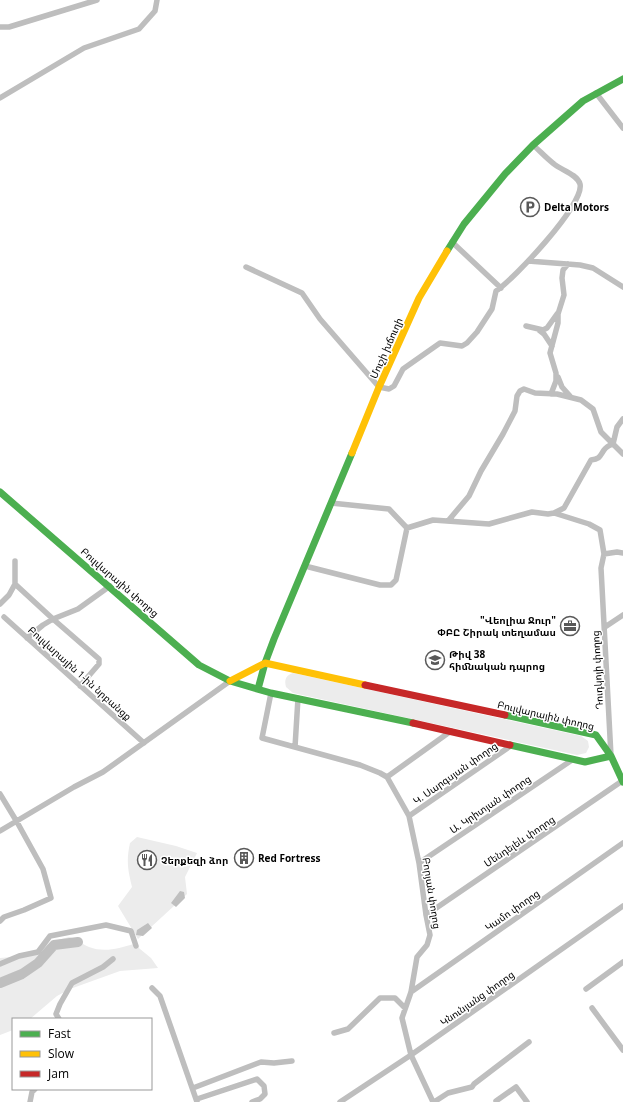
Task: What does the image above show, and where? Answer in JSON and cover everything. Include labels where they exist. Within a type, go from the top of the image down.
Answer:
[{"type":"street","points":[[0,27],[9,27],[97,0]]},
{"type":"street","points":[[0,98],[84,48],[139,29],[155,11],[157,0]]},
{"type":"street","name":"Մուշի խճուղի","points":[[258,689],[265,663],[379,387],[419,298],[452,242],[464,224],[505,174],[533,145],[583,101],[623,79]]},
{"type":"street","points":[[596,93],[623,128]]},
{"type":"street","points":[[246,267],[302,293],[320,320],[379,387],[389,389],[394,386],[403,369],[440,343],[462,346],[467,343],[477,332],[492,309],[496,291],[502,288],[561,224],[580,191],[580,184],[575,177],[554,164],[533,145]]},
{"type":"street","points":[[452,242],[502,288]]},
{"type":"street","points":[[528,261],[568,264],[593,268],[623,287]]},
{"type":"street","points":[[568,264],[563,270],[562,278],[564,294],[558,314],[558,323],[550,353],[562,387],[572,398]]},
{"type":"street","points":[[538,330],[547,328],[558,314]]},
{"type":"street","points":[[526,326],[538,330],[544,334],[552,346]]},
{"type":"street","points":[[551,394],[556,381],[556,373]]},
{"type":"street","points":[[448,521],[469,496],[481,471],[515,411],[517,396],[520,391],[524,389],[535,393],[551,394],[581,400],[593,409],[602,432],[623,454]]},
{"type":"street","points":[[613,444],[617,427],[623,418]]},
{"type":"street","points":[[407,528],[433,520],[489,524],[532,512],[548,514],[554,513],[564,508],[592,460],[601,457],[605,448],[613,444]]},
{"type":"street","name":"Բուլվարային փողոց","points":[[0,492],[200,665],[230,681],[258,689],[451,731],[572,760],[585,762],[611,756],[596,735],[265,663]]},
{"type":"street","points":[[331,503],[389,509],[407,528]]},
{"type":"street","name":"Դուդկոյի փողոց","points":[[554,513],[589,524],[600,530],[604,554],[601,568],[611,756],[623,782]]},
{"type":"street","points":[[305,566],[380,585],[391,585],[396,580],[407,528]]},
{"type":"street","points":[[604,554],[623,553]]},
{"type":"street","points":[[0,604],[9,595],[15,584],[15,561]]},
{"type":"street","points":[[15,584],[99,659],[99,664],[80,686]]},
{"type":"street","points":[[27,638],[53,619],[78,610],[110,586]]},
{"type":"street","points":[[605,627],[623,615]]},
{"type":"street","name":"Բուլվարային 1-ին նրբանցք","points":[[4,617],[144,743]]},
{"type":"street","points":[[0,831],[74,787],[103,772],[230,681],[265,663]]},
{"type":"street","points":[[271,692],[262,738],[374,770],[387,777],[451,731]]},
{"type":"street","points":[[295,747],[298,698]]},
{"type":"street","name":"Կ. Սարգսյան փողոց","points":[[409,816],[512,745]]},
{"type":"street","name":"Ա. Կրիտյան փողոց","points":[[419,863],[572,760]]},
{"type":"street","name":"Բորյան փողոց","points":[[387,777],[409,816],[419,863],[430,935],[427,945],[417,957],[411,992],[402,1018],[411,1055],[433,1102]]},
{"type":"street","name":"Մենդելեև փողոց","points":[[426,915],[623,782]]},
{"type":"street","points":[[0,794],[43,869],[51,898],[4,917],[0,921]]},
{"type":"street","name":"Կամո փողոց","points":[[411,992],[623,843]]},
{"type":"street","name":"Կնունյանց փողոց","points":[[340,1102],[411,1055],[623,906]]},
{"type":"street","points":[[0,964],[19,956],[38,952],[50,936],[106,925],[131,931],[136,946]]},
{"type":"street","points":[[58,1018],[56,1014],[72,983],[102,967],[113,959]]},
{"type":"street","points":[[586,989],[623,962]]},
{"type":"street","points":[[152,988],[160,996],[197,1101],[257,1079],[264,1086],[264,1094],[260,1099],[252,1102]]},
{"type":"street","points":[[334,1033],[348,1028],[380,998],[395,998],[405,1008]]},
{"type":"street","points":[[592,1008],[623,1050]]},
{"type":"street","points":[[433,1102],[448,1093],[472,1087],[529,1042]]},
{"type":"street","points":[[192,1088],[261,1062],[274,1063],[292,1061]]},
{"type":"street","points":[[496,1101],[516,1088],[527,1102]]},
{"type":"street","points":[[30,1102],[32,1092],[34,1090]]},
{"type":"shaded area","points":[[293,673],[581,736],[588,741],[589,747],[586,753],[577,755],[293,693],[286,687],[285,682],[287,676]]},
{"type":"shaded area","points":[[137,837],[176,846],[197,853],[185,877],[187,894],[138,939],[118,906],[132,887],[128,855],[130,843]]},
{"type":"shaded area","points":[[180,891],[184,892],[185,898],[176,907],[171,903]]},
{"type":"shaded area","points":[[148,923],[152,928],[143,936],[136,935],[137,930]]},
{"type":"shaded area","points":[[69,937],[89,947],[101,950],[134,944],[151,958],[158,968],[120,971],[70,989],[57,996],[31,1018],[12,1018],[12,1030],[0,1035],[0,958],[24,956],[54,941]]},
{"type":"waterway","points":[[0,983],[22,974],[38,963],[54,945],[78,942]]},
{"type":"traffic: fast","points":[[447,251],[464,224],[505,174],[533,145],[583,101],[623,79]]},
{"type":"traffic: fast","points":[[258,689],[265,663],[274,639],[352,453]]},
{"type":"traffic: fast","points":[[0,492],[199,665],[230,681],[271,693],[413,723]]},
{"type":"traffic: fast","points":[[505,715],[596,735],[611,756],[623,782]]},
{"type":"traffic: fast","points":[[510,745],[585,762],[611,756]]},
{"type":"traffic: slow","points":[[352,453],[379,387],[419,298],[447,251]]},
{"type":"traffic: slow","points":[[230,681],[265,663],[365,685]]},
{"type":"traffic: jam","points":[[365,685],[505,715]]},
{"type":"traffic: jam","points":[[413,723],[510,745]]},
{"type":"place","name":"Delta Motors","points":[[530,207]]},
{"type":"place","name":"\"Վեոլիա Ջուր\" ՓԲԸ Շիրակ տեղամաս","points":[[570,626]]},
{"type":"place","name":"Թիվ 38 հիմնական դպրոց","points":[[435,660]]},
{"type":"place","name":"Red Fortress","points":[[244,858]]},
{"type":"place","name":"Չերքեզի ձոր","points":[[147,860]]}]
